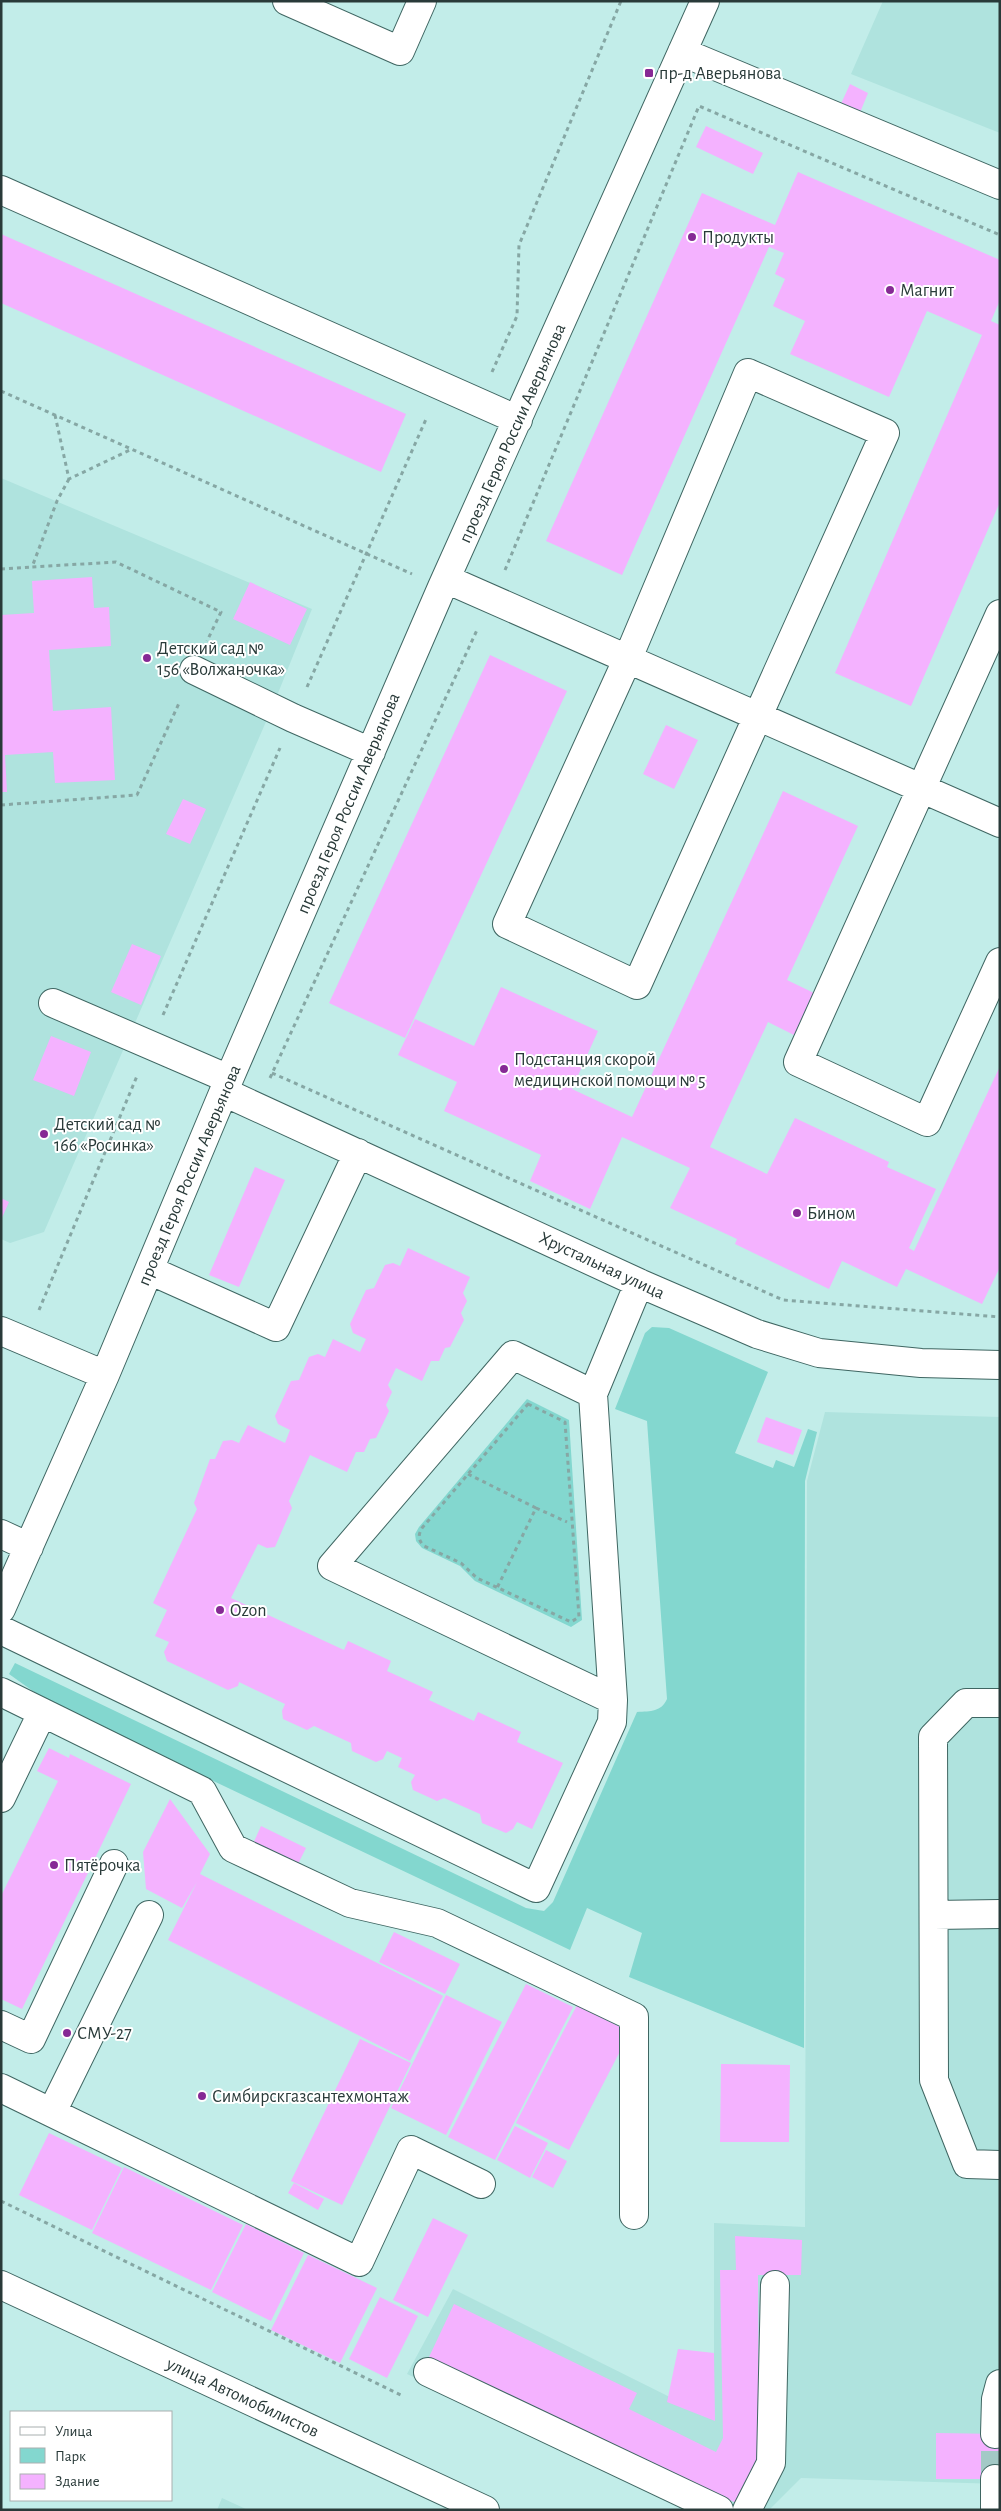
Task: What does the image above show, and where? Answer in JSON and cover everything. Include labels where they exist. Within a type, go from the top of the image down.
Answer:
[{"type":"street","points":[[287,1],[400,51],[422,1]]},
{"type":"street","name":"проезд Героя России Аверьянова","points":[[1,1610],[105,1375],[226,1085],[444,583],[705,1]]},
{"type":"street","points":[[682,52],[1000,185]]},
{"type":"street","points":[[1,190],[518,420]]},
{"type":"street","points":[[748,373],[885,433],[759,716],[637,985],[507,924],[628,658],[748,373]]},
{"type":"street","points":[[444,583],[492,599],[1000,823]]},
{"type":"street","points":[[1000,614],[798,1062],[927,1122],[1000,962]]},
{"type":"street","points":[[194,670],[293,718],[371,752]]},
{"type":"street","name":"Хрустальная улица","points":[[53,1003],[150,1045],[226,1085],[256,1107],[639,1283],[757,1334],[819,1354],[921,1363],[1000,1365]]},
{"type":"street","points":[[149,1270],[276,1326],[358,1153]]},
{"type":"street","points":[[1,1630],[536,1888],[612,1722],[613,1700],[593,1394],[639,1283]]},
{"type":"street","points":[[1,1331],[105,1375]]},
{"type":"street","points":[[593,1394],[513,1355],[332,1566],[613,1700]]},
{"type":"street","points":[[1,1534],[29,1547]]},
{"type":"street","points":[[1,1692],[202,1791],[233,1848],[350,1903],[438,1923],[634,2017],[634,2215]]},
{"type":"street","points":[[1000,1703],[966,1703],[933,1737],[934,2080],[967,2164],[1000,2165]]},
{"type":"street","points":[[1,1798],[42,1713]]},
{"type":"street","points":[[1,2025],[31,2039],[114,1864]]},
{"type":"street","points":[[934,1915],[1000,1914]]},
{"type":"street","points":[[52,2112],[149,1915]]},
{"type":"street","points":[[1,2088],[359,2262],[412,2150],[481,2184]]},
{"type":"street","name":"улица Автомобилистов","points":[[1,2285],[485,2510]]},
{"type":"street","points":[[747,2510],[771,2463],[775,2285]]},
{"type":"street","points":[[428,2372],[718,2510]]},
{"type":"street","points":[[995,2434],[996,2399],[1000,2384]]},
{"type":"street","points":[[995,2479],[995,2510]]},
{"type":"path","points":[[478,403],[517,316],[519,245],[621,1]]},
{"type":"path","points":[[256,1107],[492,599],[699,106],[1000,235]]},
{"type":"path","points":[[26,1342],[150,1045],[440,386]]},
{"type":"path","points":[[1,391],[366,554],[444,583]]},
{"type":"path","points":[[32,567],[57,501],[68,479],[55,415]]},
{"type":"path","points":[[68,479],[132,449]]},
{"type":"path","points":[[1,569],[116,562],[221,612],[137,795],[1,805]]},
{"type":"path","points":[[272,1074],[783,1300],[1000,1317]]},
{"type":"path","points":[[528,1404],[566,1422],[572,1525],[579,1617],[571,1622],[477,1578],[461,1563],[424,1546],[420,1541],[419,1534],[422,1528],[528,1404]]},
{"type":"path","points":[[468,1474],[572,1525]]},
{"type":"path","points":[[497,1588],[536,1508]]},
{"type":"path","points":[[1,2201],[405,2397]]},
{"type":"shaded area","points":[[883,1],[1000,1],[1000,133],[851,74]]},
{"type":"shaded area","name":"Детский сад № 156 «Волжаночка»","points":[[1,478],[312,609],[272,708],[44,1232],[10,1243],[1,1239]]},
{"type":"shaded area","points":[[825,1412],[1000,1417],[1000,2484],[801,2478],[769,2510],[699,2510],[407,2374],[453,2289],[714,2419],[714,2223],[805,2227],[807,1481]]},
{"type":"shaded area","points":[[222,2498],[248,2510],[217,2510]]},
{"type":"green space","points":[[652,1327],[669,1328],[768,1372],[735,1453],[773,1468],[776,1460],[794,1467],[808,1429],[817,1432],[805,1481],[804,2048],[629,1977],[642,1933],[587,1908],[570,1950],[51,1704],[9,1674],[15,1663],[526,1908],[544,1911],[553,1902],[637,1712],[659,1709],[667,1699],[647,1421],[615,1409],[645,1333]]},
{"type":"green space","points":[[527,1399],[569,1420],[582,1620],[571,1627],[475,1581],[460,1566],[422,1548],[416,1541],[415,1534],[419,1527]]},
{"type":"building","points":[[850,84],[868,93],[859,115],[840,106]]},
{"type":"building","points":[[706,126],[763,153],[753,174],[696,147]]},
{"type":"building","points":[[798,172],[1000,260],[1000,300],[991,321],[1000,325],[1000,502],[911,706],[835,673],[982,335],[927,311],[889,397],[790,354],[805,321],[773,306],[785,279],[775,274],[784,253],[769,247],[622,575],[546,541],[702,193],[775,225]]},
{"type":"building","points":[[1,234],[406,414],[381,472],[1,303]]},
{"type":"building","points":[[92,577],[94,608],[109,607],[111,646],[49,650],[53,711],[111,707],[115,780],[55,783],[53,752],[5,755],[7,792],[1,792],[1,615],[34,613],[32,581]]},
{"type":"building","points":[[250,582],[307,609],[290,645],[233,619]]},
{"type":"building","points":[[490,655],[567,691],[405,1038],[329,1003]]},
{"type":"building","points":[[666,725],[698,740],[674,789],[643,774]]},
{"type":"building","points":[[783,791],[858,826],[787,980],[814,993],[794,1035],[768,1022],[710,1147],[767,1174],[795,1118],[889,1162],[887,1167],[936,1189],[909,1248],[914,1251],[1000,1066],[1000,1267],[982,1304],[906,1269],[897,1287],[842,1261],[829,1289],[735,1244],[737,1239],[670,1208],[690,1168],[622,1137],[590,1209],[530,1181],[541,1155],[444,1111],[457,1082],[398,1055],[415,1019],[474,1046],[501,987],[598,1031],[572,1089],[632,1117]]},
{"type":"building","points":[[183,799],[206,809],[190,844],[166,834]]},
{"type":"building","points":[[132,944],[161,956],[141,1005],[111,992]]},
{"type":"building","points":[[51,1036],[91,1052],[74,1096],[33,1080]]},
{"type":"building","points":[[255,1167],[285,1180],[239,1287],[209,1275]]},
{"type":"building","points":[[1,1198],[9,1202],[1,1220]]},
{"type":"building","points":[[408,1248],[470,1277],[463,1293],[467,1301],[461,1313],[464,1320],[450,1347],[445,1348],[439,1361],[431,1361],[422,1381],[396,1368],[388,1385],[392,1392],[386,1405],[389,1411],[376,1438],[370,1439],[364,1452],[356,1452],[347,1472],[310,1455],[289,1501],[292,1508],[275,1547],[267,1548],[258,1544],[231,1598],[344,1650],[348,1641],[391,1661],[387,1671],[433,1692],[429,1700],[474,1721],[478,1712],[521,1732],[517,1742],[563,1763],[532,1829],[517,1822],[513,1829],[506,1833],[482,1823],[480,1814],[444,1798],[437,1801],[413,1790],[411,1782],[415,1775],[398,1767],[402,1758],[387,1751],[383,1759],[376,1762],[352,1751],[351,1743],[314,1726],[307,1730],[283,1719],[282,1711],[285,1704],[239,1682],[238,1686],[228,1690],[167,1661],[164,1652],[169,1642],[155,1636],[167,1610],[153,1603],[197,1509],[194,1503],[210,1459],[215,1459],[223,1441],[232,1440],[239,1443],[248,1425],[285,1443],[290,1430],[278,1424],[275,1416],[291,1381],[299,1380],[309,1357],[318,1354],[325,1357],[333,1339],[360,1352],[366,1339],[353,1333],[350,1324],[366,1290],[374,1288],[385,1265],[393,1263],[400,1266]]},
{"type":"building","points":[[766,1417],[802,1430],[793,1455],[757,1442]]},
{"type":"building","name":"Пятёрочка","points":[[49,1748],[69,1758],[70,1754],[131,1784],[22,2009],[1,1999],[1,1896],[58,1781],[37,1771]]},
{"type":"building","points":[[170,1799],[210,1854],[200,1874],[443,1996],[410,2061],[168,1940],[197,1882],[182,1908],[146,1889],[143,1852]]},
{"type":"building","points":[[261,1826],[306,1848],[296,1868],[252,1846]]},
{"type":"building","points":[[394,1932],[460,1964],[445,1994],[379,1962]]},
{"type":"building","points":[[526,1984],[573,2007],[495,2160],[448,2137]]},
{"type":"building","points":[[446,1995],[502,2022],[446,2135],[391,2108]]},
{"type":"building","points":[[577,2005],[630,2032],[569,2150],[516,2123]]},
{"type":"building","points":[[360,2039],[411,2063],[342,2205],[291,2181]]},
{"type":"building","points":[[721,2064],[790,2065],[789,2142],[720,2142]]},
{"type":"building","points":[[515,2126],[548,2143],[530,2178],[497,2160]]},
{"type":"building","points":[[49,2133],[122,2168],[92,2230],[19,2195]]},
{"type":"building","points":[[546,2150],[567,2161],[553,2188],[532,2177]]},
{"type":"building","points":[[124,2167],[243,2225],[211,2290],[92,2233]]},
{"type":"building","points":[[294,2183],[324,2199],[318,2210],[288,2193]]},
{"type":"building","points":[[433,2218],[468,2235],[428,2317],[393,2300]]},
{"type":"building","points":[[246,2224],[304,2253],[271,2321],[212,2292]]},
{"type":"building","points":[[735,2236],[802,2240],[801,2275],[758,2275],[759,2458],[736,2503],[429,2357],[454,2304],[637,2393],[629,2409],[716,2452],[723,2438],[720,2270],[736,2270]]},
{"type":"building","points":[[308,2255],[377,2288],[340,2363],[271,2330]]},
{"type":"building","points":[[380,2297],[418,2316],[387,2378],[349,2359]]},
{"type":"building","points":[[678,2349],[714,2353],[715,2421],[667,2402]]},
{"type":"building","points":[[936,2433],[1000,2434],[1000,2479],[936,2479]]},
{"type":"tunnel","points":[[995,2434],[995,2479]]},
{"type":"place","name":"пр-д Аверьянова","points":[[649,73]]},
{"type":"place","name":"Продукты","points":[[692,237]]},
{"type":"place","name":"Магнит","points":[[890,290]]},
{"type":"place","name":"Детский сад № 156 «Волжаночка»","points":[[147,658]]},
{"type":"place","name":"Подстанция скорой медицинской помощи № 5","points":[[504,1069]]},
{"type":"place","name":"Детский сад № 166 «Росинка»","points":[[44,1134]]},
{"type":"place","name":"Бином","points":[[797,1213]]},
{"type":"place","name":"Ozon","points":[[220,1610]]},
{"type":"place","name":"Пятёрочка","points":[[54,1865]]},
{"type":"place","name":"СМУ-27","points":[[67,2033]]},
{"type":"place","name":"Симбирскгазсантехмонтаж","points":[[202,2096]]}]
